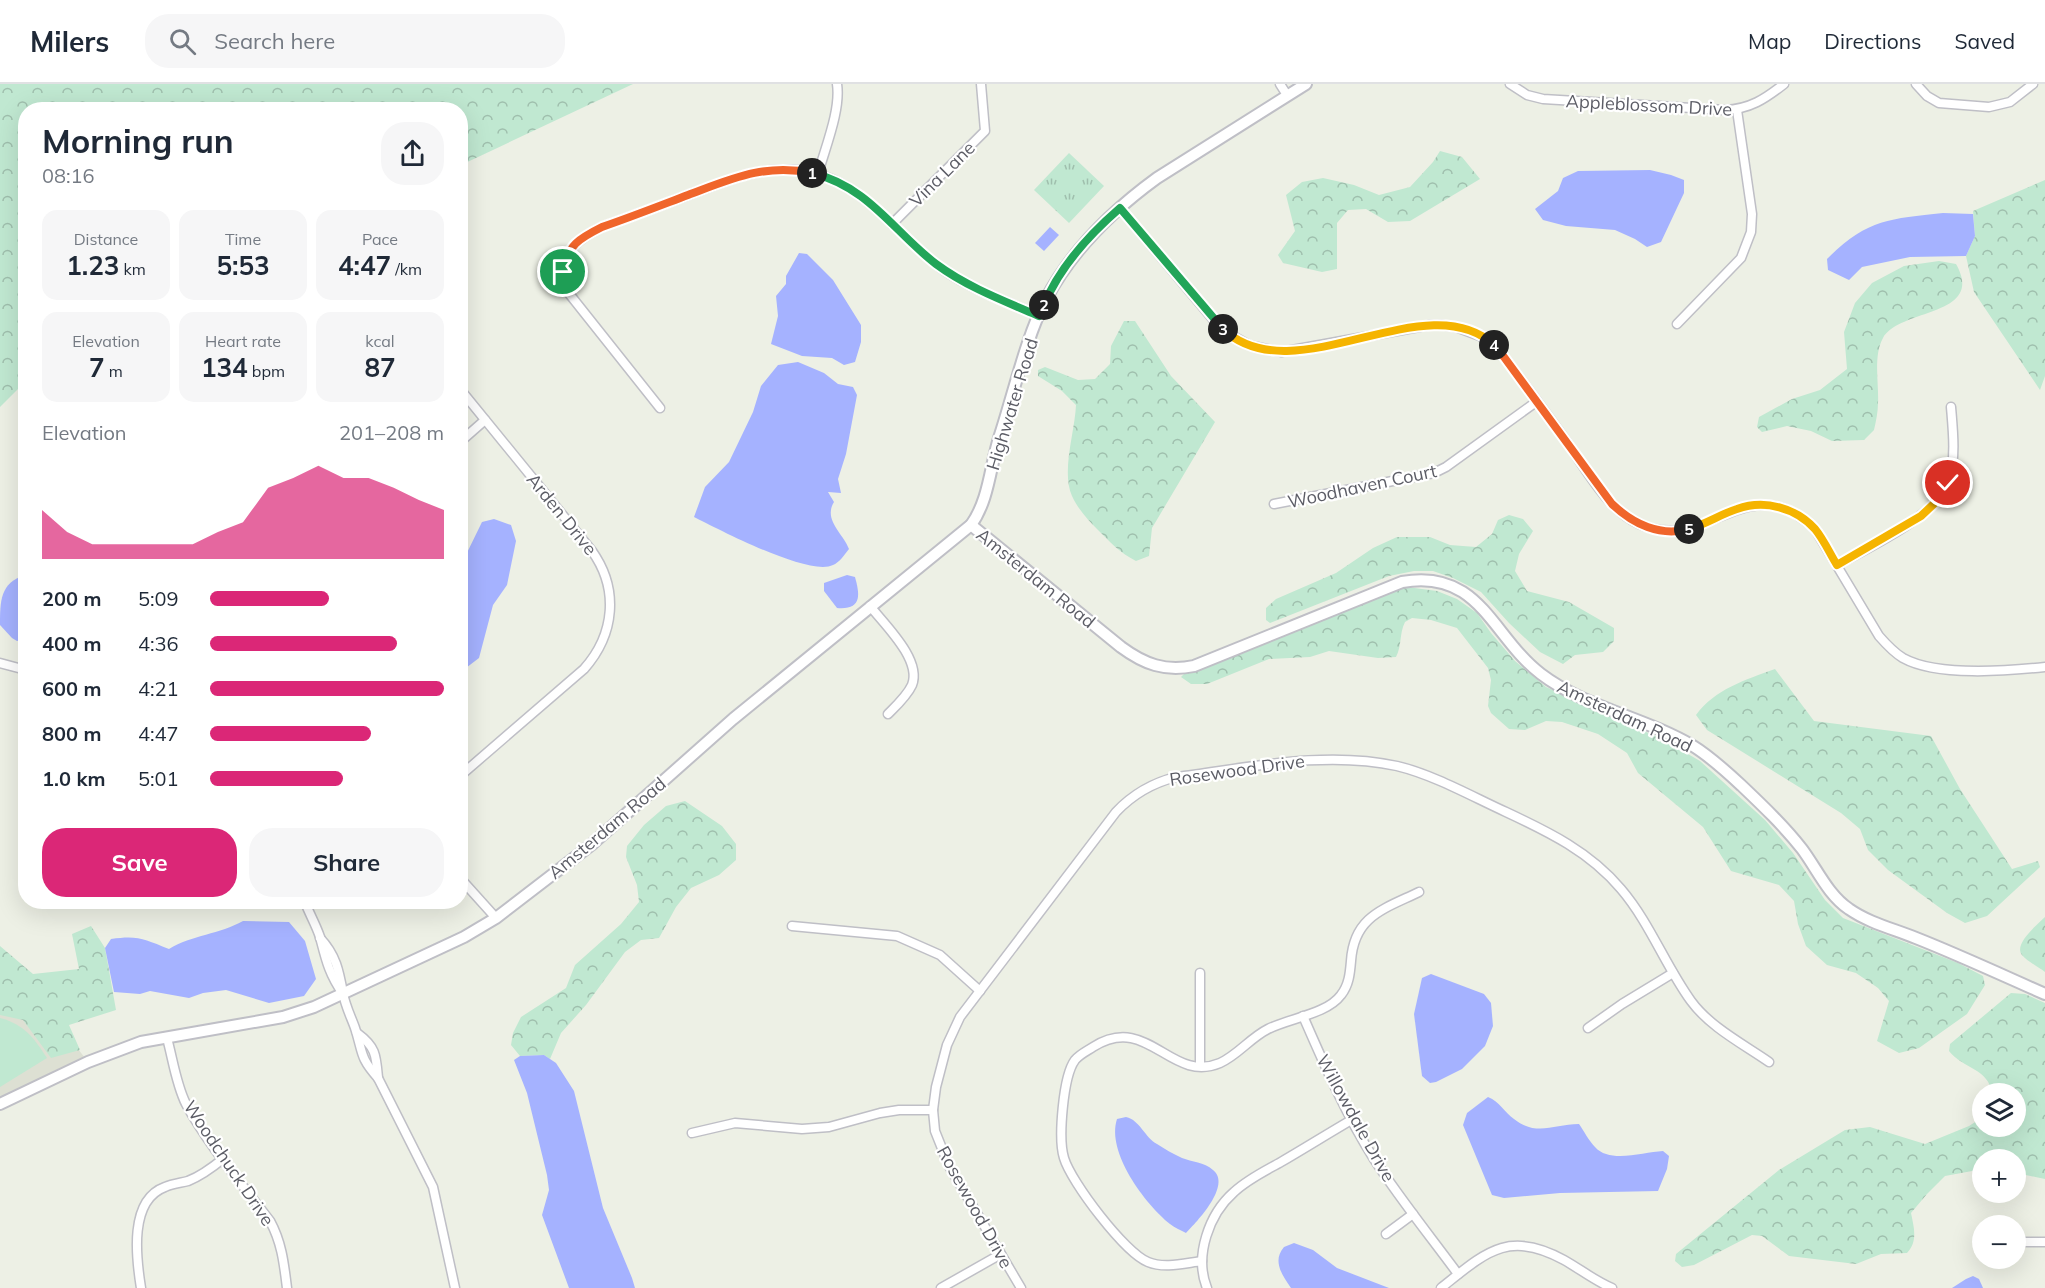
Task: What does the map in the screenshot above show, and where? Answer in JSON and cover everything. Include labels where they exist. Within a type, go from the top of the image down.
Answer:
[{"type":"street","points":[[818,174],[836,109],[837,84]]},
{"type":"street","name":"Vina Lane","points":[[892,224],[985,131],[981,84]]},
{"type":"street","points":[[1280,84],[1287,95]]},
{"type":"street","name":"Appleblossom Drive","points":[[1510,84],[1527,95],[1543,99],[1737,110],[1756,105],[1785,84]]},
{"type":"street","points":[[1916,84],[1927,96],[1939,103],[1989,107],[2010,102],[2033,84]]},
{"type":"street","name":"Highwater Road","points":[[971,525],[982,506],[997,446],[1039,316],[1066,266],[1083,244],[1120,208],[1157,178],[1270,108],[1300,86]]},
{"type":"street","points":[[1677,324],[1741,258],[1751,232],[1752,214],[1737,110]]},
{"type":"street","points":[[660,408],[567,291],[563,272],[565,262],[574,243],[581,237],[602,227],[749,173],[776,169],[793,170],[818,174],[852,189],[864,197],[915,247],[947,272],[980,290],[1039,316]]},
{"type":"street","points":[[1120,208],[1212,318],[1226,332],[1249,345],[1270,350],[1292,351],[1430,325],[1456,327],[1480,336],[1491,343],[1504,357],[1612,504],[1638,524],[1663,531],[1684,530],[1744,506],[1775,506],[1794,514],[1809,524],[1821,538],[1879,636],[1903,658],[1933,668],[1995,671],[2045,667]]},
{"type":"street","name":"Arden Drive","points":[[468,399],[600,562],[606,574],[611,606],[604,638],[584,669],[468,769]]},
{"type":"street","name":"Woodhaven Court","points":[[1274,504],[1434,473],[1536,402]]},
{"type":"street","points":[[1837,565],[1921,516],[1938,500],[1948,483],[1953,464],[1951,407]]},
{"type":"street","points":[[468,435],[486,420]]},
{"type":"street","name":"Amsterdam Road","points":[[0,1104],[88,1062],[141,1042],[283,1017],[343,995],[449,946],[496,918],[591,845],[733,719],[971,525],[1121,647],[1138,659],[1164,668],[1179,669],[1194,666],[1402,582],[1417,579],[1452,586],[1479,605],[1526,661],[1548,679],[1563,689],[1663,731],[1693,746],[1715,762],[1780,822],[1802,848],[1830,891],[1847,908],[2045,994]]},
{"type":"street","points":[[870,606],[910,657],[914,670],[912,684],[888,714]]},
{"type":"street","points":[[0,663],[18,668]]},
{"type":"street","name":"Rosewood Drive","points":[[1021,1288],[943,1153],[935,1131],[933,1110],[936,1087],[947,1044],[960,1017],[1126,801],[1153,784],[1176,777],[1311,760],[1357,760],[1415,772],[1457,789],[1563,839],[1592,859],[1621,888],[1642,917],[1691,1002],[1712,1023],[1769,1062]]},
{"type":"street","points":[[468,887],[496,918]]},
{"type":"street","points":[[1202,1261],[1161,1265],[1135,1256],[1071,1176],[1063,1156],[1060,1134],[1068,1076],[1072,1066],[1080,1056],[1099,1043],[1117,1037],[1131,1037],[1149,1044],[1186,1065],[1200,1066],[1218,1063],[1268,1029],[1331,1005],[1341,996],[1349,980],[1353,942],[1365,921],[1419,892]]},
{"type":"street","points":[[308,909],[334,981],[343,995],[366,1065],[378,1078],[433,1187],[455,1288]]},
{"type":"street","points":[[792,926],[897,936],[940,955],[980,992]]},
{"type":"street","points":[[1200,973],[1200,1066]]},
{"type":"street","points":[[1588,1028],[1622,1004],[1674,973]]},
{"type":"street","name":"Willowdale Drive","points":[[1303,1016],[1373,1158],[1458,1274]]},
{"type":"street","name":"Woodchuck Drive","points":[[167,1038],[186,1104],[276,1233],[281,1246],[287,1288]]},
{"type":"street","points":[[692,1133],[735,1123],[802,1129],[829,1127],[899,1110],[933,1110]]},
{"type":"street","points":[[1207,1288],[1203,1278],[1202,1261],[1206,1236],[1210,1224],[1235,1191],[1257,1175],[1353,1119]]},
{"type":"street","points":[[141,1288],[138,1222],[141,1210],[148,1198],[165,1186],[191,1180],[224,1158]]},
{"type":"street","points":[[1386,1234],[1413,1214]]},
{"type":"street","points":[[2026,1242],[2045,1242]]},
{"type":"street","points":[[1441,1288],[1486,1254],[1497,1249],[1518,1245],[1543,1250],[1612,1288]]},
{"type":"street","points":[[941,1288],[1001,1254]]},
{"type":"shaded area","points":[[45,1006],[88,1062],[0,1104],[0,1007]]},
{"type":"green space","points":[[0,84],[633,84],[468,162],[468,102],[18,102],[18,389],[0,407]]},
{"type":"green space","points":[[1440,151],[1462,157],[1480,179],[1410,221],[1388,222],[1366,209],[1348,210],[1337,223],[1337,269],[1322,272],[1283,263],[1278,255],[1295,231],[1286,195],[1302,182],[1323,178],[1354,185],[1379,195],[1410,187]]},
{"type":"green space","points":[[1069,153],[1104,186],[1069,223],[1034,190]]},
{"type":"green space","points":[[2045,180],[2045,376],[2040,390],[1974,292],[1966,256],[1975,236],[1973,211]]},
{"type":"green space","points":[[1939,261],[1956,264],[1962,281],[1960,294],[1951,303],[1937,310],[1892,328],[1883,338],[1877,361],[1876,420],[1874,430],[1864,440],[1832,441],[1811,431],[1787,426],[1762,432],[1757,427],[1759,417],[1792,399],[1820,390],[1847,369],[1844,332],[1855,303],[1872,283],[1904,266]]},
{"type":"green space","points":[[1124,321],[1135,321],[1171,376],[1215,422],[1152,528],[1149,556],[1136,561],[1106,538],[1074,501],[1069,486],[1068,464],[1076,405],[1062,391],[1038,376],[1038,370],[1045,367],[1078,380],[1095,379],[1110,364],[1111,346]]},
{"type":"green space","points":[[1509,515],[1523,519],[1533,531],[1519,554],[1515,571],[1527,591],[1569,602],[1614,628],[1614,641],[1603,652],[1575,655],[1563,664],[1540,652],[1481,592],[1433,571],[1414,571],[1389,576],[1270,623],[1266,620],[1266,608],[1276,599],[1336,573],[1373,548],[1397,537],[1430,537],[1450,545],[1476,547],[1492,534],[1498,520]]},
{"type":"green space","points":[[1407,587],[1437,591],[1457,599],[1477,613],[1515,661],[1546,687],[1664,740],[1700,761],[1765,820],[1793,853],[1825,900],[1843,918],[1958,963],[1983,976],[1985,985],[1967,1014],[1919,1048],[1899,1053],[1877,1041],[1889,1001],[1878,988],[1856,973],[1827,965],[1806,946],[1798,924],[1794,901],[1779,885],[1731,871],[1703,827],[1638,773],[1627,753],[1598,734],[1562,722],[1546,721],[1525,730],[1509,729],[1491,713],[1488,706],[1491,680],[1488,668],[1457,628],[1431,620],[1412,618],[1403,626],[1396,657],[1378,658],[1329,651],[1310,657],[1269,659],[1207,684],[1191,684],[1181,677],[1185,673],[1207,667],[1375,596]]},
{"type":"green space","points":[[1775,669],[1814,721],[1931,736],[1960,789],[2012,869],[2038,861],[2040,867],[1987,916],[1965,923],[1947,913],[1888,870],[1868,850],[1860,829],[1841,813],[1707,730],[1696,715],[1721,692]]},
{"type":"green space","points":[[685,801],[722,826],[736,844],[736,860],[719,875],[691,888],[676,907],[659,938],[641,940],[625,952],[586,1005],[561,1033],[550,1059],[544,1055],[520,1056],[511,1045],[513,1033],[521,1017],[566,988],[575,965],[621,924],[639,902],[637,885],[626,857],[627,846],[644,825],[666,806]]},
{"type":"green space","points":[[2045,917],[2045,972],[2022,955],[2020,950],[2023,940]]},
{"type":"green space","points":[[91,926],[105,948],[116,1010],[69,1025],[80,1050],[51,1058],[23,1020],[0,1015],[0,946],[33,974],[79,969],[72,934]]},
{"type":"green space","points":[[2011,993],[2025,994],[2045,1003],[2045,1179],[2026,1175],[2026,1149],[1972,1149],[1972,1171],[1945,1176],[1911,1213],[1914,1239],[1907,1253],[1881,1254],[1856,1264],[1789,1256],[1762,1236],[1752,1235],[1694,1265],[1682,1267],[1675,1261],[1676,1254],[1779,1170],[1845,1130],[1870,1127],[1925,1144],[1972,1124],[1972,1137],[2026,1137],[2026,1083],[1989,1083],[1981,1074],[1949,1051],[1950,1044]]},
{"type":"green space","points":[[0,1018],[16,1024],[28,1033],[47,1058],[0,1087]]},
{"type":"water","points":[[1650,170],[1684,180],[1684,193],[1661,242],[1647,247],[1615,230],[1566,226],[1543,220],[1535,209],[1558,191],[1563,178],[1578,171]]},
{"type":"water","points":[[1943,213],[1973,214],[1975,236],[1966,256],[1910,257],[1862,267],[1849,280],[1828,270],[1827,259],[1867,228],[1908,217]]},
{"type":"water","points":[[1050,227],[1059,235],[1044,251],[1035,243]]},
{"type":"water","points":[[799,253],[807,254],[833,280],[861,325],[861,342],[855,362],[844,365],[832,358],[802,356],[771,344],[778,316],[776,296],[786,284],[786,276]]},
{"type":"water","points":[[798,362],[824,373],[838,384],[853,387],[857,395],[846,454],[838,479],[841,493],[828,492],[834,502],[831,509],[832,521],[849,549],[835,564],[821,567],[764,550],[694,517],[705,487],[729,462],[753,412],[761,386],[778,365]]},
{"type":"water","points":[[494,519],[511,525],[516,541],[507,585],[493,605],[479,658],[468,666],[468,551],[482,522]]},
{"type":"water","points":[[847,575],[855,577],[858,590],[857,600],[851,607],[837,608],[824,591],[824,583]]},
{"type":"water","points":[[17,578],[17,641],[0,625],[0,608],[6,588]]},
{"type":"water","points":[[243,921],[289,922],[305,941],[316,979],[304,996],[269,1003],[226,990],[203,993],[189,998],[150,991],[140,994],[114,992],[105,948],[111,939],[128,937],[141,939],[169,949]]},
{"type":"water","points":[[1431,974],[1484,994],[1491,1003],[1493,1026],[1485,1046],[1462,1069],[1430,1083],[1422,1076],[1414,1014],[1422,978]]},
{"type":"water","points":[[544,1055],[556,1063],[574,1091],[603,1208],[635,1288],[569,1288],[542,1215],[549,1190],[547,1175],[527,1093],[514,1060],[520,1056]]},
{"type":"water","points":[[1488,1097],[1514,1119],[1530,1127],[1546,1128],[1579,1124],[1595,1147],[1609,1155],[1627,1156],[1663,1151],[1669,1156],[1667,1169],[1658,1191],[1560,1193],[1504,1198],[1492,1195],[1463,1125],[1467,1113]]},
{"type":"water","points":[[1126,1117],[1135,1122],[1157,1144],[1182,1158],[1206,1165],[1218,1177],[1216,1194],[1211,1203],[1186,1233],[1172,1225],[1150,1204],[1139,1191],[1122,1161],[1115,1132],[1117,1119]]},
{"type":"water","points":[[1294,1243],[1313,1250],[1337,1268],[1389,1288],[1291,1288],[1280,1268],[1279,1257],[1284,1247]]},
{"type":"water","points":[[1973,1276],[1979,1279],[1983,1288],[1952,1288],[1966,1279]]},
{"type":"route","points":[[563,272],[574,243],[602,227],[749,173],[776,169],[793,170],[826,176],[852,189],[864,197],[915,247],[947,272],[980,290],[1039,316],[1066,266],[1083,244],[1120,208],[1212,318],[1238,340],[1259,349],[1292,351],[1430,325],[1456,327],[1480,336],[1491,343],[1504,357],[1612,504],[1638,524],[1663,531],[1684,530],[1744,506],[1775,506],[1804,519],[1815,529],[1837,565],[1921,516],[1938,500],[1948,483]]}]
